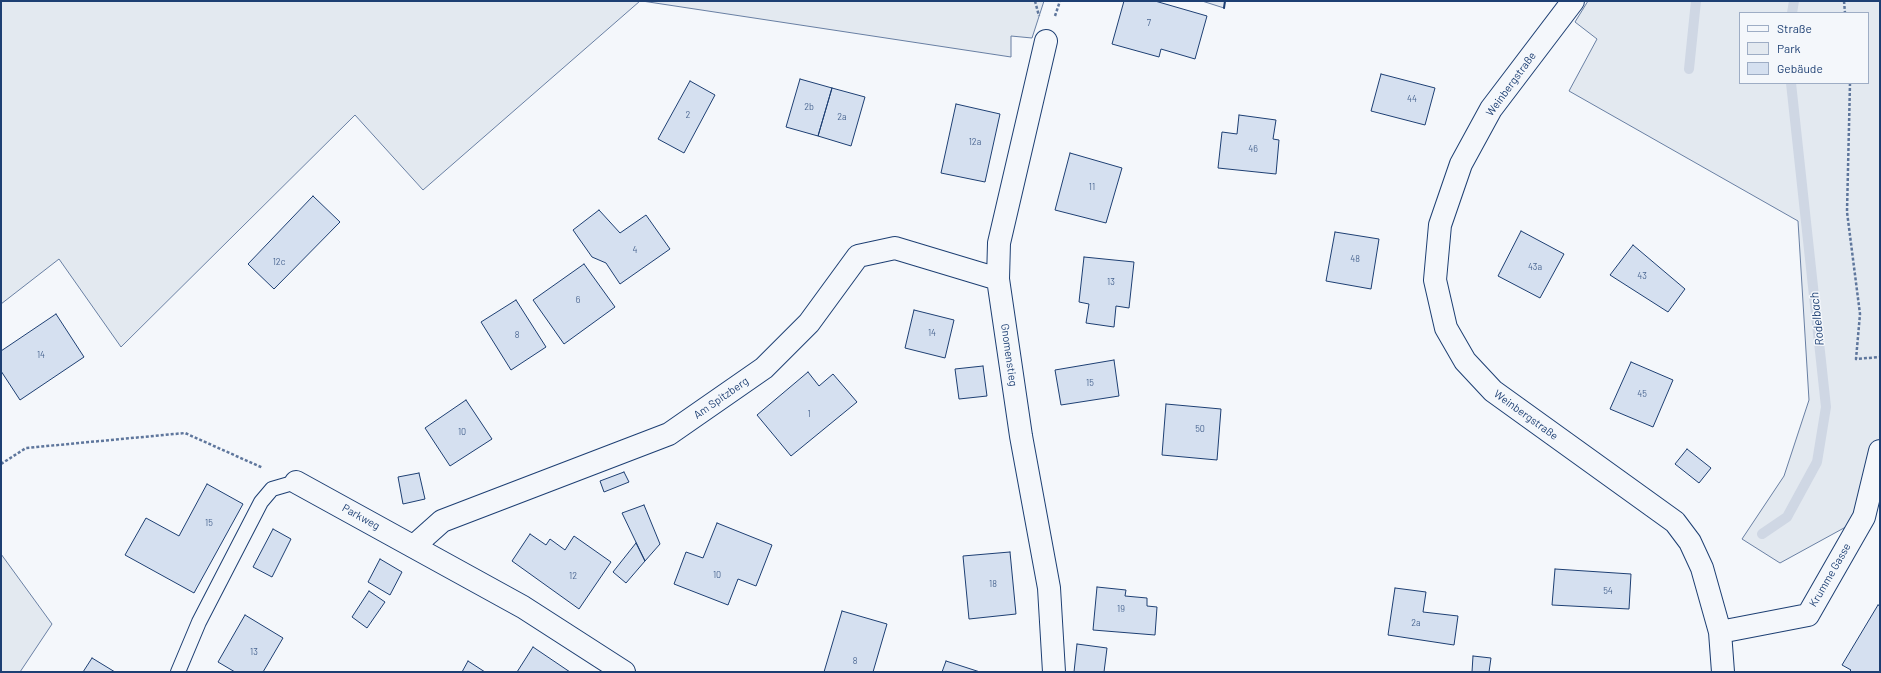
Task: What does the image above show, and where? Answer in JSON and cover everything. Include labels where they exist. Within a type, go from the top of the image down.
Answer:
[{"type":"street","name":"Weinbergstraße","points":[[1573,1],[1491,108],[1462,164],[1440,226],[1435,280],[1446,328],[1466,361],[1493,391],[1675,522],[1690,542],[1702,568],[1720,632],[1723,672]]},
{"type":"street","name":"Gnomenstieg","points":[[1046,41],[999,244],[998,279],[1020,428],[1049,588],[1054,672]]},
{"type":"street","name":"Am Spitzberg","points":[[414,546],[442,520],[669,434],[764,368],[809,323],[858,256],[895,248],[998,279]]},
{"type":"street","name":"Krumme Gasse","points":[[1720,632],[1808,615],[1864,517],[1880,451]]},
{"type":"street","name":"Parkweg","points":[[296,482],[522,607],[624,672]]},
{"type":"lane","points":[[178,672],[199,622],[261,502],[272,489],[296,482]]},
{"type":"path","points":[[1844,1],[1845,12]]},
{"type":"path","points":[[1850,84],[1847,212],[1860,314],[1856,359],[1880,357]]},
{"type":"path","points":[[1,464],[26,448],[185,433],[296,482]]},
{"type":"green space","points":[[1,1],[640,1],[423,190],[355,115],[121,347],[59,259],[1,304]]},
{"type":"green space","points":[[642,1],[1044,1],[1032,38],[1011,36],[1011,57]]},
{"type":"green space","points":[[1202,1],[1225,1],[1224,8]]},
{"type":"green space","points":[[1588,1],[1880,1],[1880,470],[1864,517],[1780,563],[1742,539],[1784,476],[1809,400],[1798,221],[1569,91],[1597,39],[1575,22]]},
{"type":"green space","points":[[1,554],[52,624],[20,672],[1,672]]},
{"type":"building","points":[[1124,1],[1155,1],[1207,16],[1195,59],[1161,49],[1159,57],[1112,44]]},
{"type":"building","points":[[1381,74],[1435,88],[1425,125],[1371,111]]},
{"type":"building","points":[[800,79],[832,88],[818,136],[786,127]]},
{"type":"building","points":[[690,81],[715,95],[684,153],[658,139]]},
{"type":"building","points":[[832,88],[865,97],[851,146],[818,136]]},
{"type":"building","points":[[956,104],[1000,114],[985,182],[941,173]]},
{"type":"building","points":[[1239,115],[1276,120],[1273,139],[1279,140],[1276,174],[1218,168],[1222,132],[1237,134]]},
{"type":"building","points":[[1070,153],[1122,168],[1106,223],[1055,210]]},
{"type":"building","points":[[313,196],[340,222],[274,289],[248,264]]},
{"type":"building","points":[[599,210],[620,233],[646,215],[670,249],[620,284],[606,263],[592,257],[573,230]]},
{"type":"building","points":[[1521,231],[1564,254],[1540,298],[1498,276]]},
{"type":"building","points":[[1335,232],[1379,239],[1371,289],[1326,281]]},
{"type":"building","points":[[1633,245],[1685,289],[1668,312],[1610,275]]},
{"type":"building","points":[[1084,257],[1134,262],[1129,308],[1116,306],[1114,327],[1086,323],[1089,304],[1079,302]]},
{"type":"building","points":[[584,264],[615,307],[564,344],[533,300]]},
{"type":"building","points":[[516,300],[546,347],[511,370],[481,322]]},
{"type":"building","points":[[914,310],[954,320],[945,358],[905,348]]},
{"type":"building","points":[[56,314],[84,357],[20,400],[1,371],[1,351]]},
{"type":"building","points":[[1114,360],[1119,396],[1061,405],[1055,370]]},
{"type":"building","points":[[1631,362],[1673,380],[1653,427],[1610,409]]},
{"type":"building","points":[[983,366],[987,396],[959,399],[955,369]]},
{"type":"building","points":[[808,372],[819,386],[833,374],[857,402],[791,456],[757,415]]},
{"type":"building","points":[[466,400],[492,439],[450,466],[425,428]]},
{"type":"building","points":[[1166,404],[1221,409],[1217,460],[1162,455]]},
{"type":"building","points":[[1687,449],[1711,468],[1699,483],[1675,464]]},
{"type":"building","points":[[624,472],[629,482],[604,492],[600,481]]},
{"type":"building","points":[[419,473],[425,499],[403,504],[398,477]]},
{"type":"building","points":[[207,484],[243,504],[194,593],[125,555],[146,518],[179,536]]},
{"type":"building","points":[[644,505],[660,544],[645,561],[622,513]]},
{"type":"building","points":[[717,523],[772,545],[756,586],[738,579],[728,605],[674,584],[686,552],[703,558]]},
{"type":"building","points":[[273,529],[291,539],[272,577],[253,567]]},
{"type":"building","points":[[530,534],[546,545],[550,539],[565,550],[574,536],[611,562],[579,609],[512,561]]},
{"type":"building","points":[[636,543],[645,561],[626,583],[613,572]]},
{"type":"building","points":[[1010,552],[1016,614],[969,619],[963,556]]},
{"type":"building","points":[[380,559],[402,572],[390,595],[368,582]]},
{"type":"building","points":[[1555,569],[1631,574],[1629,609],[1552,605]]},
{"type":"building","points":[[1097,587],[1126,590],[1125,596],[1147,598],[1147,606],[1157,607],[1155,635],[1093,630]]},
{"type":"building","points":[[1395,588],[1426,592],[1423,612],[1458,616],[1454,645],[1388,635]]},
{"type":"building","points":[[369,591],[385,602],[367,628],[352,617]]},
{"type":"building","points":[[1878,605],[1880,606],[1880,672],[1849,672],[1851,670],[1842,665]]},
{"type":"building","points":[[842,611],[887,624],[873,672],[824,672]]},
{"type":"building","points":[[245,615],[283,638],[263,672],[235,672],[218,662]]},
{"type":"building","points":[[1077,644],[1107,648],[1104,672],[1074,672]]},
{"type":"building","points":[[533,647],[570,672],[517,672]]},
{"type":"building","points":[[1473,656],[1491,658],[1489,672],[1472,672]]},
{"type":"building","points":[[92,658],[115,672],[83,672]]},
{"type":"building","points":[[468,661],[485,672],[462,672]]},
{"type":"building","points":[[946,661],[980,672],[942,672]]},
{"type":"waterway","points":[[1689,69],[1696,1]]},
{"type":"waterway","name":"Rodelbach","points":[[1792,12],[1794,1]]},
{"type":"waterway","name":"Rodelbach","points":[[1762,534],[1787,517],[1817,462],[1826,407],[1791,84]]},
{"type":"wall","points":[[1224,8],[1225,1]]}]
